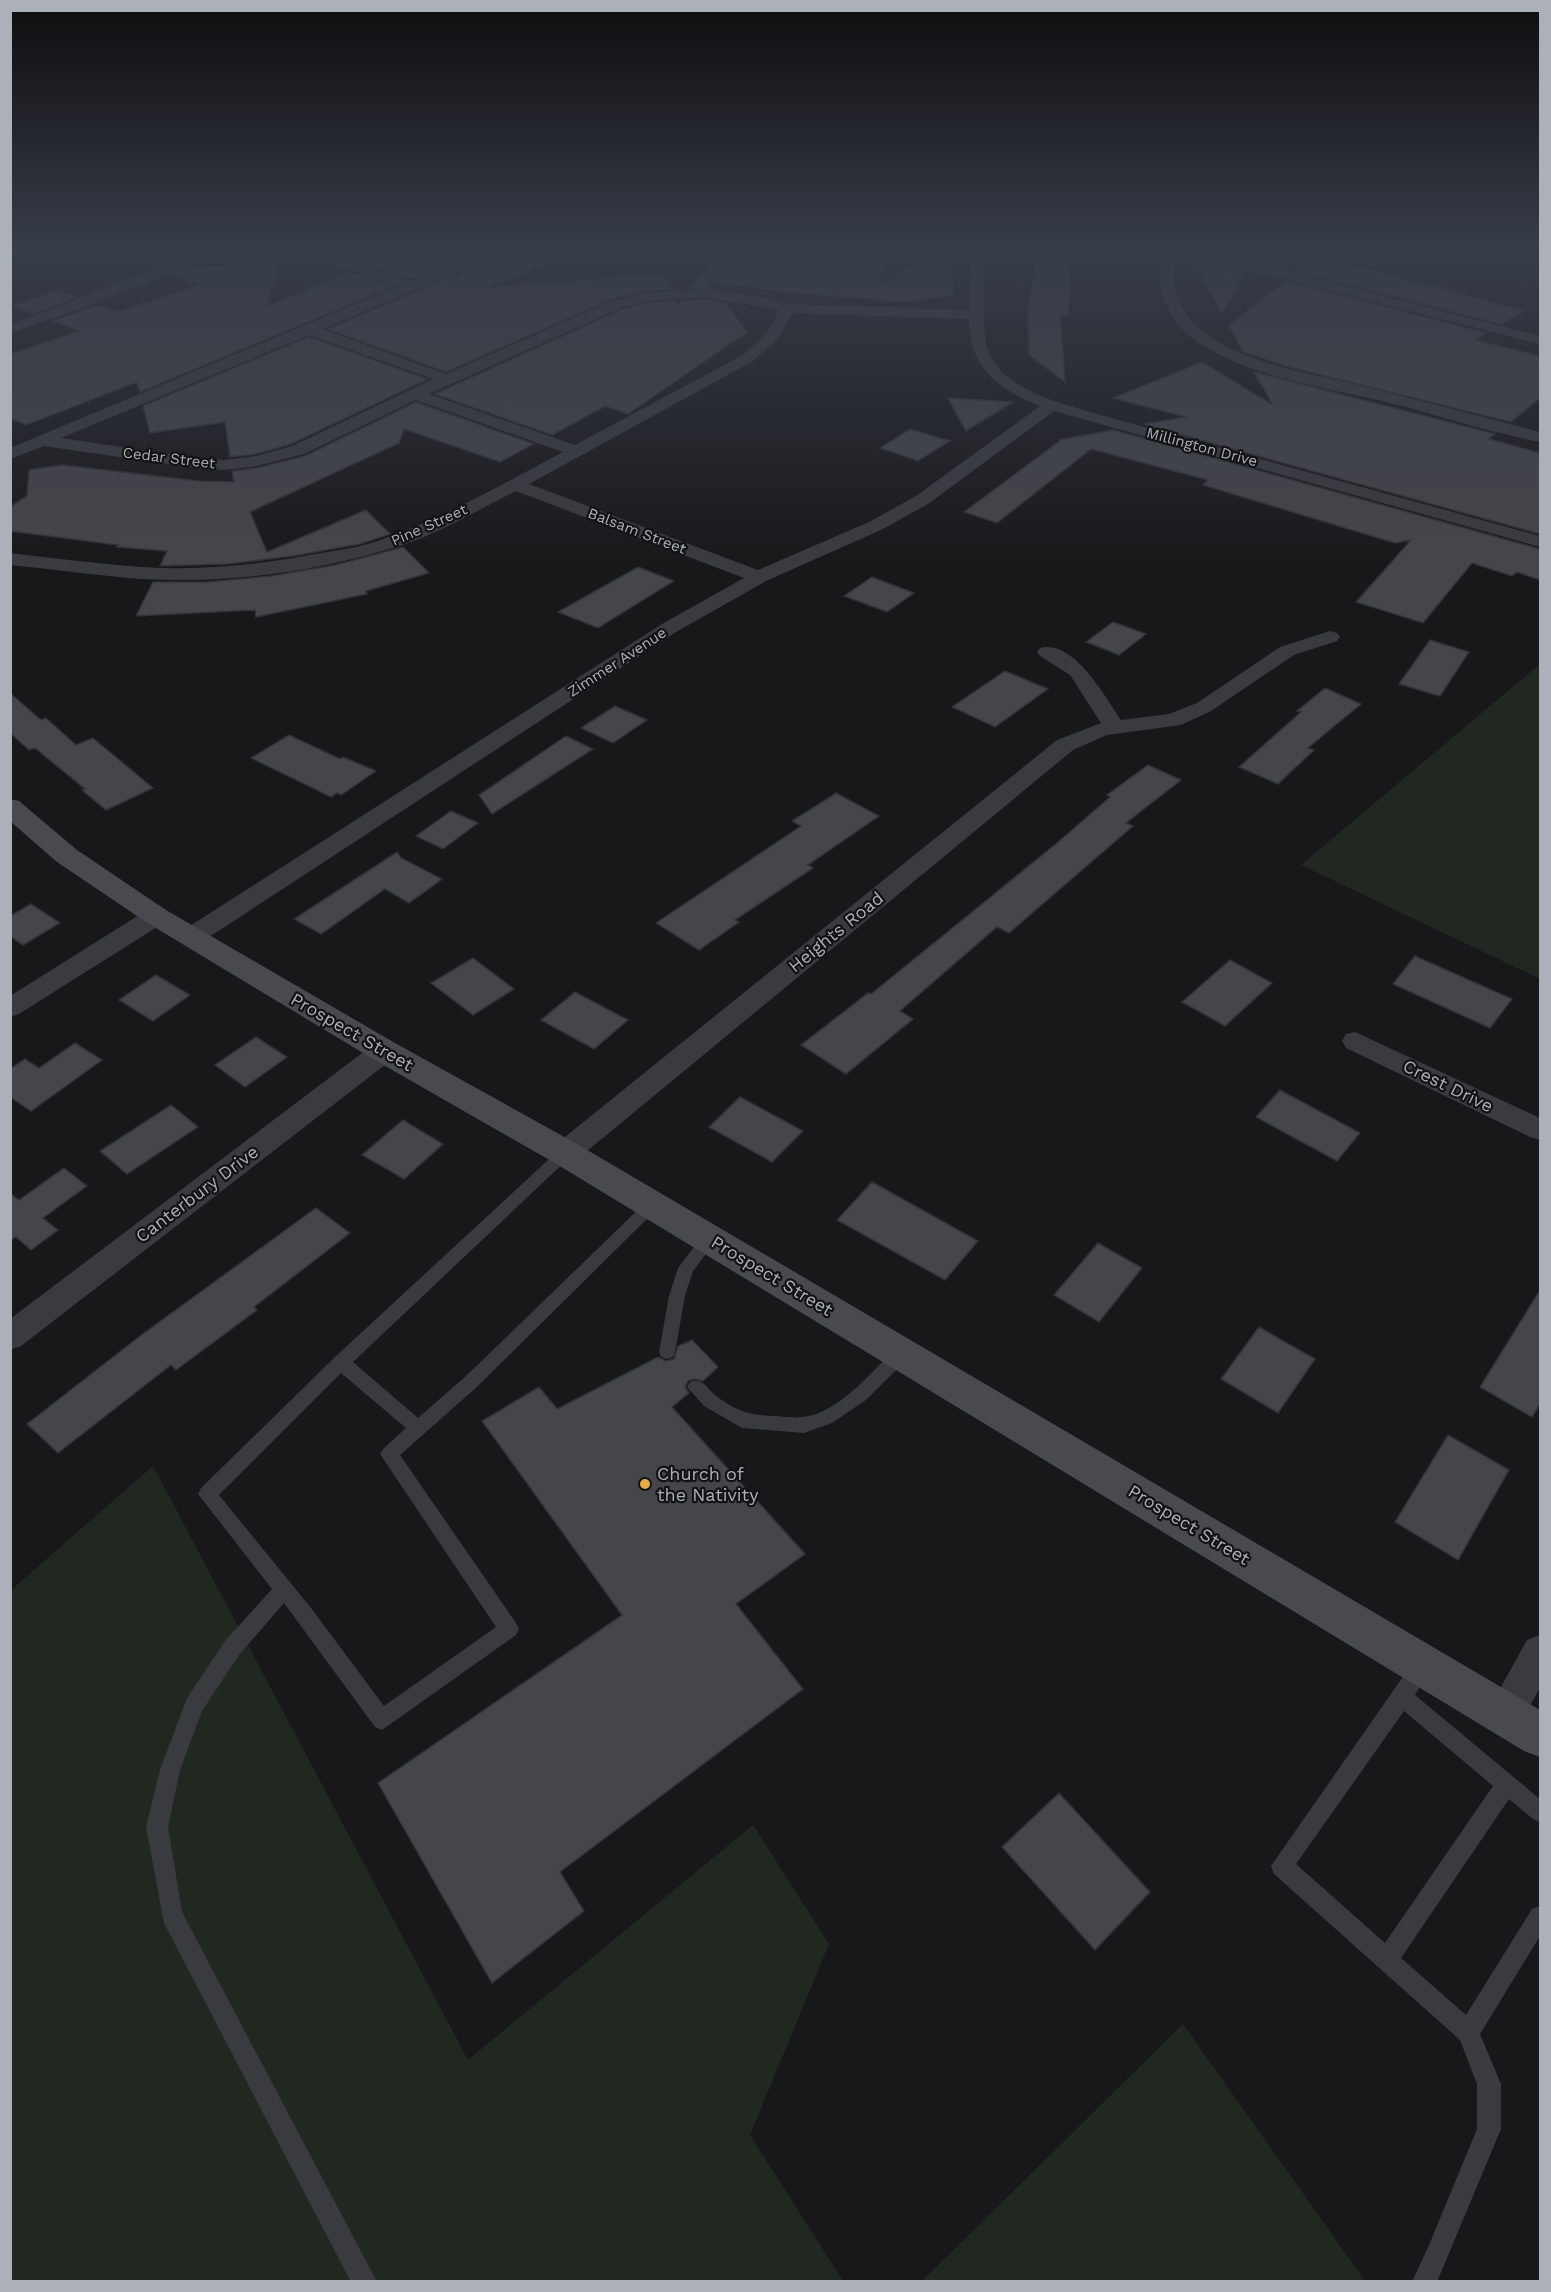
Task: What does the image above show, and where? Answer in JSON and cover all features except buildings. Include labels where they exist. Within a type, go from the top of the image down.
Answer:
[{"type":"main road","name":"Prospect Street","points":[[10,807],[68,856],[156,916],[384,1052],[566,1153],[1540,1735]]},
{"type":"street","points":[[10,454],[248,355]]},
{"type":"street","points":[[378,355],[447,379]]},
{"type":"street","name":"Cedar Street","points":[[44,441],[196,463],[236,464],[297,450],[502,355]]},
{"type":"street","name":"Pine Street","points":[[10,559],[143,573],[214,573],[267,569],[342,556],[391,543],[514,485],[752,355]]},
{"type":"street","name":"Millington Drive","points":[[983,355],[991,367],[1014,387],[1052,405],[1540,542]]},
{"type":"street","points":[[1236,355],[1261,365],[1540,437]]},
{"type":"street","points":[[415,394],[576,452]]},
{"type":"street","name":"Zimmer Avenue","points":[[191,937],[669,628],[759,577],[865,530],[922,500],[1052,405]]},
{"type":"street","name":"Balsam Street","points":[[514,485],[759,577]]},
{"type":"street","name":"Heights Road","points":[[566,1153],[1065,745],[1102,729],[1173,720],[1204,707],[1287,651],[1330,637]]},
{"type":"street","points":[[1047,652],[1078,671],[1115,727]]},
{"type":"street","points":[[10,1008],[156,916]]},
{"type":"street","name":"Crest Drive","points":[[1356,1041],[1540,1131]]},
{"type":"street","name":"Canterbury Drive","points":[[10,1337],[384,1052]]},
{"type":"street","points":[[1505,1714],[1540,1653]]},
{"type":"lane","points":[[566,1153],[341,1362],[207,1494],[284,1589],[382,1720],[509,1629],[389,1454],[472,1381],[652,1205]]},
{"type":"lane","points":[[667,1352],[677,1296],[686,1268],[709,1239]]},
{"type":"lane","points":[[696,1387],[710,1401],[748,1423],[804,1425],[826,1418],[860,1395],[901,1353]]},
{"type":"lane","points":[[341,1362],[418,1428]]},
{"type":"lane","points":[[284,1589],[232,1648],[194,1705],[170,1770],[157,1827],[172,1915],[365,2282]]},
{"type":"lane","points":[[1423,1665],[1282,1866],[1468,2032],[1489,2084],[1489,2129],[1438,2254],[1424,2282]]},
{"type":"lane","points":[[1402,1697],[1540,1812]]},
{"type":"lane","points":[[1387,1959],[1507,1784]]},
{"type":"lane","points":[[1468,2032],[1540,1917]]},
{"type":"shaded area","points":[[1540,664],[1540,979],[1301,865]]},
{"type":"shaded area","points":[[153,1466],[468,2060],[753,1825],[829,1944],[750,2135],[843,2281],[11,2281],[10,1591]]},
{"type":"shaded area","points":[[1183,2024],[1365,2281],[922,2281]]},
{"type":"place","name":"Church of the Nativity","points":[[645,1484]]}]
